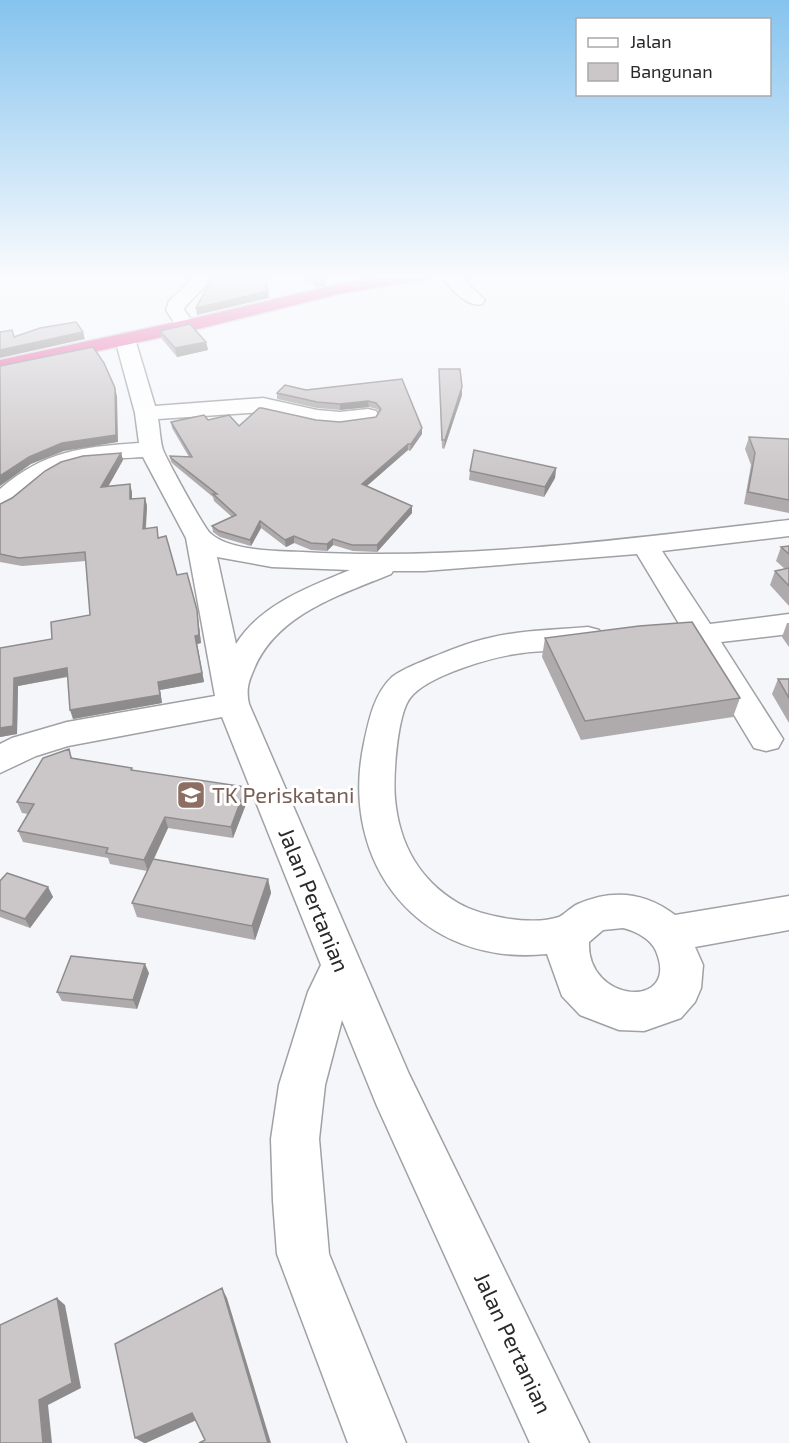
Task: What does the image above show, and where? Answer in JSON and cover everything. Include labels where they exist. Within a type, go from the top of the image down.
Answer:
[{"type":"highway","points":[[0,366],[105,343]]},
{"type":"street","name":"Jalan Pertanian","points":[[126,343],[148,431],[199,538],[231,697],[393,1090],[560,1443]]},
{"type":"street","points":[[0,503],[34,475],[64,459],[148,431],[263,405],[317,417],[340,419],[368,416]]},
{"type":"street","points":[[199,538],[227,552],[251,557],[327,562],[424,563],[645,545],[789,528]]},
{"type":"street","points":[[645,545],[766,739]]},
{"type":"street","points":[[0,760],[24,747],[67,734],[231,697],[250,645],[274,622],[305,600],[397,562]]},
{"type":"street","points":[[662,630],[699,631],[789,624]]},
{"type":"street","points":[[572,933],[510,937],[471,928],[452,920],[433,907],[397,871],[383,841],[376,813],[377,766],[393,695],[406,683],[422,674],[488,648],[616,634]]},
{"type":"street","points":[[615,910],[635,913],[653,921],[669,934],[678,948],[683,963],[683,979],[678,993],[667,1004],[653,1011],[636,1014],[617,1011],[600,1003],[585,992],[574,978],[568,963],[567,947],[572,933],[582,921],[597,912],[615,910]]},
{"type":"street","points":[[669,934],[789,913]]},
{"type":"street","points":[[341,967],[329,992],[302,1085],[296,1139],[298,1202],[303,1254],[376,1443]]},
{"type":"building","points":[[0,343],[31,343],[0,350]]},
{"type":"building","points":[[171,343],[199,343],[175,348]]},
{"type":"building","points":[[93,347],[104,363],[115,388],[116,435],[62,443],[29,457],[0,476],[0,366]]},
{"type":"building","points":[[439,369],[460,369],[462,387],[445,440],[442,440]]},
{"type":"building","points":[[402,379],[422,428],[411,444],[408,444],[362,484],[412,506],[377,545],[352,545],[333,539],[327,544],[311,543],[294,536],[285,540],[260,521],[250,540],[219,531],[212,526],[236,515],[213,494],[217,494],[170,456],[192,457],[171,422],[204,415],[208,420],[229,415],[239,426],[259,408],[316,420],[340,422],[376,417],[381,409],[376,403],[368,401],[340,404],[317,402],[277,393],[285,385],[306,390]]},
{"type":"building","points":[[749,437],[789,439],[789,500],[748,492],[755,453]]},
{"type":"building","points":[[474,450],[556,468],[545,487],[470,471]]},
{"type":"building","points":[[121,453],[101,487],[130,484],[130,499],[145,498],[143,529],[157,527],[158,538],[166,536],[177,575],[187,573],[197,610],[199,635],[195,636],[202,673],[158,682],[160,695],[70,710],[67,668],[14,678],[13,726],[0,728],[0,648],[52,639],[51,622],[90,615],[85,552],[19,558],[0,554],[0,504],[12,498],[45,471],[61,462],[83,456]]},
{"type":"building","points":[[789,546],[789,554],[781,547]]},
{"type":"building","points":[[789,568],[789,586],[775,571]]},
{"type":"building","points":[[692,622],[740,698],[585,721],[545,638],[639,626]]},
{"type":"building","points":[[778,679],[789,679],[789,698]]},
{"type":"building","points":[[69,749],[71,758],[132,768],[131,770],[246,787],[231,827],[165,817],[144,860],[106,853],[108,848],[18,831],[34,804],[17,802],[43,758]]},
{"type":"building","points":[[153,859],[268,879],[252,926],[132,903]]},
{"type":"building","points":[[7,873],[48,887],[25,919],[0,910],[0,881]]},
{"type":"building","points":[[71,956],[145,964],[133,1000],[57,992]]},
{"type":"building","points":[[222,1288],[268,1443],[199,1443],[205,1440],[192,1413],[135,1438],[115,1344]]},
{"type":"building","points":[[57,1298],[72,1383],[39,1400],[43,1443],[0,1443],[0,1325]]},
{"type":"place","name":"TK Periskatani","points":[[191,795]]}]
